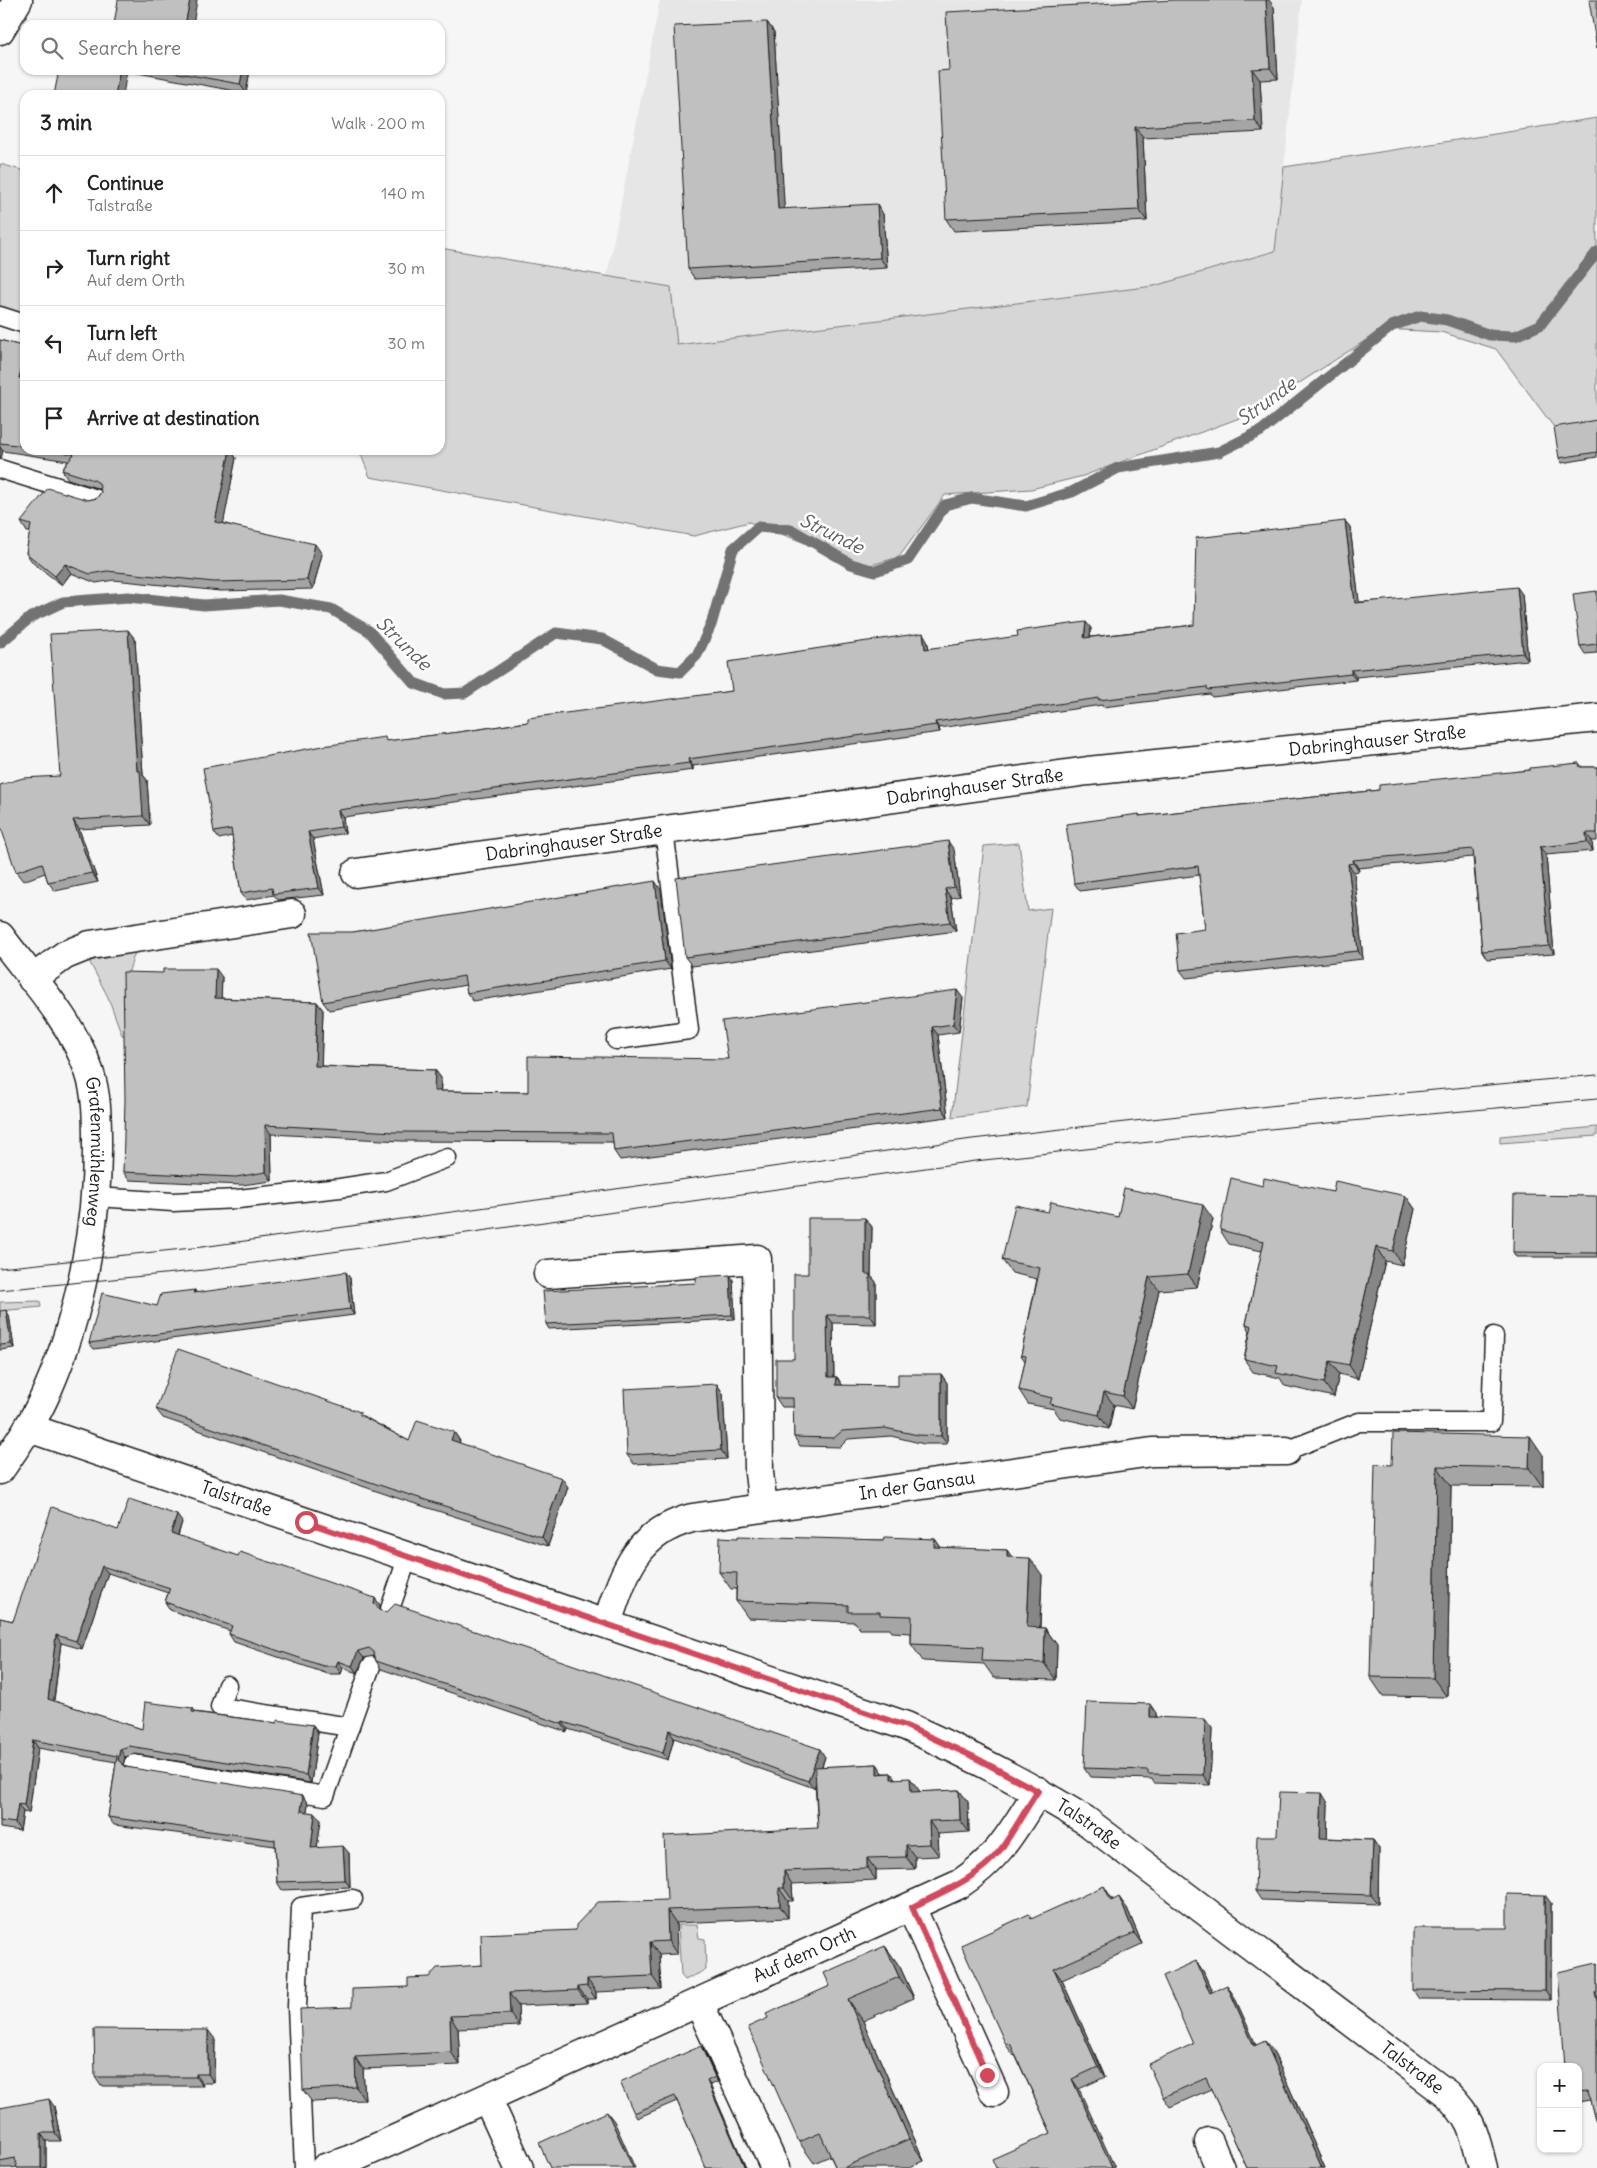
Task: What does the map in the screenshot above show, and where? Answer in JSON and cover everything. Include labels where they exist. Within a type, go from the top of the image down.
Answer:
[{"type":"street","points":[[0,30],[18,0]]},
{"type":"street","name":"Dabringhauser Straße","points":[[356,873],[1088,771],[1597,718]]},
{"type":"street","points":[[32,979],[65,955],[90,946],[292,914]]},
{"type":"street","name":"Grafenmühlenweg","points":[[0,936],[71,1033],[89,1072],[97,1114],[96,1197],[81,1284],[61,1355],[48,1390],[28,1428],[0,1470]]},
{"type":"street","points":[[548,1274],[757,1259],[759,1473],[763,1507]]},
{"type":"street","name":"Talstraße","points":[[28,1428],[906,1726],[972,1756],[1038,1791],[1085,1820],[1447,2094],[1464,2110],[1473,2130],[1483,2168]]},
{"type":"street","name":"In der Gansau","points":[[607,1623],[622,1580],[635,1556],[653,1535],[670,1523],[763,1507],[1152,1452],[1286,1451]]},
{"type":"street","name":"Auf dem Orth","points":[[324,2168],[347,2161],[958,1885],[981,1870],[1000,1850],[1038,1791]]},
{"type":"street","points":[[912,1907],[994,2092]]},
{"type":"street","points":[[699,2003],[775,2168]]},
{"type":"street","points":[[488,2098],[519,2168]]},
{"type":"street","points":[[1209,2142],[1220,2168]]},
{"type":"lane","points":[[0,316],[20,322]]},
{"type":"lane","points":[[0,469],[97,498]]},
{"type":"lane","points":[[616,1040],[689,1030],[664,830]]},
{"type":"lane","points":[[96,1197],[131,1201],[238,1199],[340,1188],[386,1181],[447,1158]]},
{"type":"lane","points":[[1286,1451],[1359,1422],[1491,1422],[1494,1336]]},
{"type":"lane","points":[[390,1609],[408,1556]]},
{"type":"lane","points":[[133,1764],[325,1796],[371,1666]]},
{"type":"lane","points":[[227,1685],[220,1707],[350,1727]]},
{"type":"lane","points":[[304,2168],[297,2007],[301,1907],[353,1899]]},
{"type":"shaded area","points":[[660,0],[1302,0],[1275,251],[1154,286],[676,345],[607,276]]},
{"type":"shaded area","points":[[1597,118],[1597,427],[1559,434],[1496,349],[1441,332],[1383,329],[1253,413],[1083,476],[1031,489],[945,495],[899,557],[867,566],[749,522],[694,536],[370,477],[361,455],[445,455],[445,249],[671,287],[677,345],[1154,286],[1275,251],[1284,167]]},
{"type":"shaded area","points":[[0,164],[20,170],[20,328],[0,324]]},
{"type":"shaded area","points":[[1019,843],[1028,911],[1051,908],[1027,1107],[952,1117],[984,846]]},
{"type":"shaded area","points":[[135,952],[128,974],[129,1037],[122,1035],[108,997],[89,961]]},
{"type":"shaded area","points":[[1597,1127],[1597,1136],[1500,1143],[1500,1136]]},
{"type":"shaded area","points":[[40,1301],[41,1307],[0,1311],[0,1302]]},
{"type":"shaded area","points":[[678,1925],[697,1925],[699,1938],[705,1939],[706,1970],[685,1980],[681,1975]]},
{"type":"building","points":[[118,0],[190,0],[186,20],[115,20]]},
{"type":"building","points":[[1175,0],[1266,0],[1270,68],[1252,69],[1255,121],[1135,127],[1139,210],[946,219],[938,71],[949,70],[946,12]]},
{"type":"building","points":[[1589,0],[1597,0],[1597,49]]},
{"type":"building","points":[[767,22],[778,209],[877,204],[880,258],[688,269],[674,26]]},
{"type":"building","points":[[58,75],[119,75],[116,90],[55,90]]},
{"type":"building","points":[[190,75],[242,75],[240,84]]},
{"type":"building","points":[[0,340],[20,346],[20,445],[0,443]]},
{"type":"building","points":[[1597,420],[1597,452],[1559,458],[1554,427]]},
{"type":"building","points":[[73,455],[229,455],[215,522],[315,544],[307,580],[214,582],[107,571],[90,574],[65,564],[55,576],[26,553],[31,525],[21,522],[48,488],[88,500],[97,498],[101,492],[99,483],[94,480],[62,470]]},
{"type":"building","points":[[1345,521],[1355,603],[1517,587],[1523,653],[1351,670],[1351,674],[1208,690],[1207,687],[1099,700],[1099,698],[935,722],[936,725],[688,759],[689,763],[338,810],[341,827],[308,832],[319,888],[273,894],[272,888],[241,893],[231,829],[214,832],[203,768],[323,746],[385,737],[386,741],[459,732],[528,722],[528,718],[732,691],[728,662],[923,633],[925,649],[1018,636],[1017,631],[1086,622],[1084,638],[1194,625],[1196,538]]},
{"type":"building","points":[[1597,591],[1597,644],[1580,646],[1573,594]]},
{"type":"building","points":[[128,630],[137,771],[140,771],[143,816],[73,820],[92,873],[48,882],[42,863],[16,872],[0,825],[0,785],[23,778],[60,776],[50,634]]},
{"type":"building","points":[[1579,763],[1580,767],[1597,767],[1597,833],[1586,833],[1587,842],[1540,847],[1549,946],[1482,951],[1473,849],[1353,860],[1353,863],[1348,864],[1358,951],[1180,970],[1176,933],[1205,929],[1198,866],[1074,883],[1066,824],[1139,814],[1139,816],[1379,790],[1379,785],[1530,770],[1530,768]]},
{"type":"building","points":[[948,841],[954,887],[945,889],[950,922],[685,957],[676,878]]},
{"type":"building","points":[[655,881],[665,961],[467,993],[464,976],[323,1002],[311,932],[353,932]]},
{"type":"building","points":[[163,969],[216,969],[215,998],[317,1002],[315,1066],[435,1070],[434,1091],[528,1092],[528,1056],[728,1059],[722,1021],[957,990],[953,1024],[932,1027],[942,1108],[614,1151],[612,1133],[395,1132],[265,1125],[266,1172],[236,1177],[123,1172],[125,1100],[123,972],[163,973]]},
{"type":"building","points":[[1231,1178],[1263,1186],[1264,1178],[1333,1192],[1335,1181],[1406,1196],[1393,1251],[1376,1247],[1349,1365],[1330,1361],[1324,1383],[1276,1373],[1278,1366],[1244,1359],[1252,1326],[1246,1324],[1264,1241],[1220,1230]]},
{"type":"building","points":[[1124,1188],[1203,1205],[1188,1274],[1149,1277],[1123,1396],[1104,1392],[1099,1415],[1050,1404],[1052,1398],[1019,1390],[1026,1356],[1021,1355],[1040,1268],[1002,1260],[1015,1205],[1048,1212],[1051,1202],[1118,1217]]},
{"type":"building","points":[[1514,1195],[1597,1196],[1597,1253],[1513,1252]]},
{"type":"building","points":[[808,1218],[865,1218],[865,1274],[870,1274],[870,1315],[827,1315],[828,1377],[837,1377],[836,1385],[898,1386],[898,1374],[941,1374],[941,1436],[918,1435],[885,1428],[842,1431],[834,1438],[794,1437],[793,1398],[776,1398],[776,1359],[794,1359],[794,1274],[808,1274]]},
{"type":"building","points":[[346,1272],[350,1309],[89,1343],[102,1293],[157,1306],[161,1294],[195,1290],[194,1293]]},
{"type":"building","points":[[730,1275],[732,1315],[546,1324],[543,1291],[696,1283],[696,1277]]},
{"type":"building","points":[[6,1310],[11,1344],[0,1345],[0,1311]]},
{"type":"building","points":[[178,1349],[360,1412],[360,1415],[409,1441],[417,1420],[454,1432],[451,1440],[562,1478],[542,1537],[391,1489],[156,1409]]},
{"type":"building","points":[[717,1384],[721,1450],[627,1455],[624,1389]]},
{"type":"building","points":[[1393,1433],[1530,1436],[1529,1468],[1437,1466],[1433,1678],[1370,1677],[1375,1464],[1392,1465]]},
{"type":"building","points":[[129,1499],[177,1515],[171,1533],[238,1556],[240,1552],[375,1598],[374,1604],[381,1611],[387,1612],[395,1604],[820,1749],[808,1781],[669,1730],[663,1753],[563,1722],[562,1724],[376,1661],[374,1652],[369,1648],[358,1651],[352,1666],[338,1661],[336,1666],[323,1666],[229,1634],[232,1626],[165,1602],[170,1588],[102,1566],[76,1641],[56,1635],[48,1699],[142,1729],[145,1702],[193,1708],[192,1712],[277,1723],[277,1720],[313,1725],[306,1775],[129,1746],[120,1749],[118,1760],[126,1767],[303,1796],[301,1811],[315,1813],[311,1848],[343,1846],[345,1880],[277,1882],[275,1840],[108,1817],[117,1756],[33,1740],[24,1805],[18,1804],[15,1823],[0,1821],[0,1618],[13,1621],[52,1507],[118,1530]]},
{"type":"building","points":[[738,1536],[883,1540],[884,1537],[935,1539],[934,1547],[1007,1550],[1007,1557],[1030,1558],[1027,1627],[1045,1628],[1044,1663],[982,1661],[983,1647],[911,1644],[912,1616],[880,1615],[880,1612],[848,1612],[848,1605],[736,1601],[737,1573],[719,1572],[720,1537],[738,1538]]},
{"type":"building","points":[[1087,1702],[1150,1704],[1150,1717],[1205,1719],[1203,1775],[1148,1774],[1148,1770],[1084,1768]]},
{"type":"building","points":[[877,1764],[877,1774],[891,1773],[891,1779],[910,1778],[911,1792],[959,1790],[960,1820],[929,1821],[930,1844],[906,1845],[906,1857],[867,1858],[867,1868],[784,1871],[784,1888],[779,1888],[780,1906],[667,1910],[668,1941],[650,1942],[652,1976],[587,1979],[587,1986],[578,1987],[578,1990],[509,1993],[510,2014],[450,2016],[451,2052],[355,2057],[356,2087],[303,2090],[300,2009],[352,2007],[352,1989],[408,1987],[408,1978],[429,1977],[437,1968],[482,1965],[481,1934],[576,1930],[576,1925],[598,1902],[667,1900],[664,1836],[818,1828],[815,1767]]},
{"type":"building","points":[[1279,1792],[1322,1793],[1320,1838],[1373,1840],[1371,1895],[1255,1891],[1257,1836],[1277,1836]]},
{"type":"building","points":[[1104,1886],[1111,1901],[1119,1897],[1134,1933],[1054,1969],[1098,2067],[1072,2079],[1112,2168],[996,2168],[992,2159],[1051,2133],[1010,2043],[1006,2045],[961,1945],[1029,1914],[1031,1919]]},
{"type":"building","points":[[1507,1894],[1545,1895],[1545,1991],[1413,1990],[1413,1928],[1507,1928]]},
{"type":"building","points":[[885,1946],[899,1977],[848,1999],[909,2139],[843,2168],[836,2168],[820,2133],[799,2142],[748,2027],[768,2018],[766,2014],[830,1986],[824,1973]]},
{"type":"building","points":[[1196,1961],[1210,1993],[1227,1985],[1254,2046],[1265,2041],[1322,2168],[1247,2168],[1206,2078],[1163,2097],[1148,2064],[1193,2044],[1163,1976]]},
{"type":"building","points":[[1597,1963],[1597,1992],[1595,1992],[1597,2002],[1597,2119],[1595,2120],[1588,2092],[1582,2093],[1582,2063],[1565,2063],[1558,1972]]},
{"type":"building","points":[[94,2029],[208,2030],[208,2074],[196,2074],[196,2077],[95,2077]]},
{"type":"building","points":[[701,2046],[715,2077],[707,2081],[745,2168],[706,2168],[675,2096],[634,2113],[620,2082]]},
{"type":"building","points":[[49,2099],[55,2133],[41,2133],[41,2168],[17,2168],[15,2158],[0,2161],[0,2108]]},
{"type":"building","points":[[607,2112],[633,2168],[550,2168],[539,2143]]},
{"type":"waterway","name":"Strunde","points":[[0,643],[31,617],[63,602],[128,597],[204,605],[279,600],[331,609],[369,631],[414,683],[444,694],[465,693],[556,633],[602,639],[657,669],[680,672],[697,655],[711,625],[733,549],[758,527],[792,530],[851,564],[875,571],[908,560],[945,505],[972,498],[1026,506],[1072,492],[1118,468],[1219,452],[1261,431],[1392,326],[1420,316],[1447,320],[1490,335],[1515,336],[1540,325],[1597,252]]},
{"type":"tram line","points":[[0,1268],[202,1247],[972,1139],[1305,1102],[1597,1075]]},
{"type":"tram line","points":[[0,1290],[205,1270],[975,1161],[1307,1125],[1597,1099]]},
{"type":"route","points":[[306,1522],[906,1726],[972,1756],[1038,1791],[1000,1850],[981,1870],[958,1885],[912,1907],[987,2075]]}]
